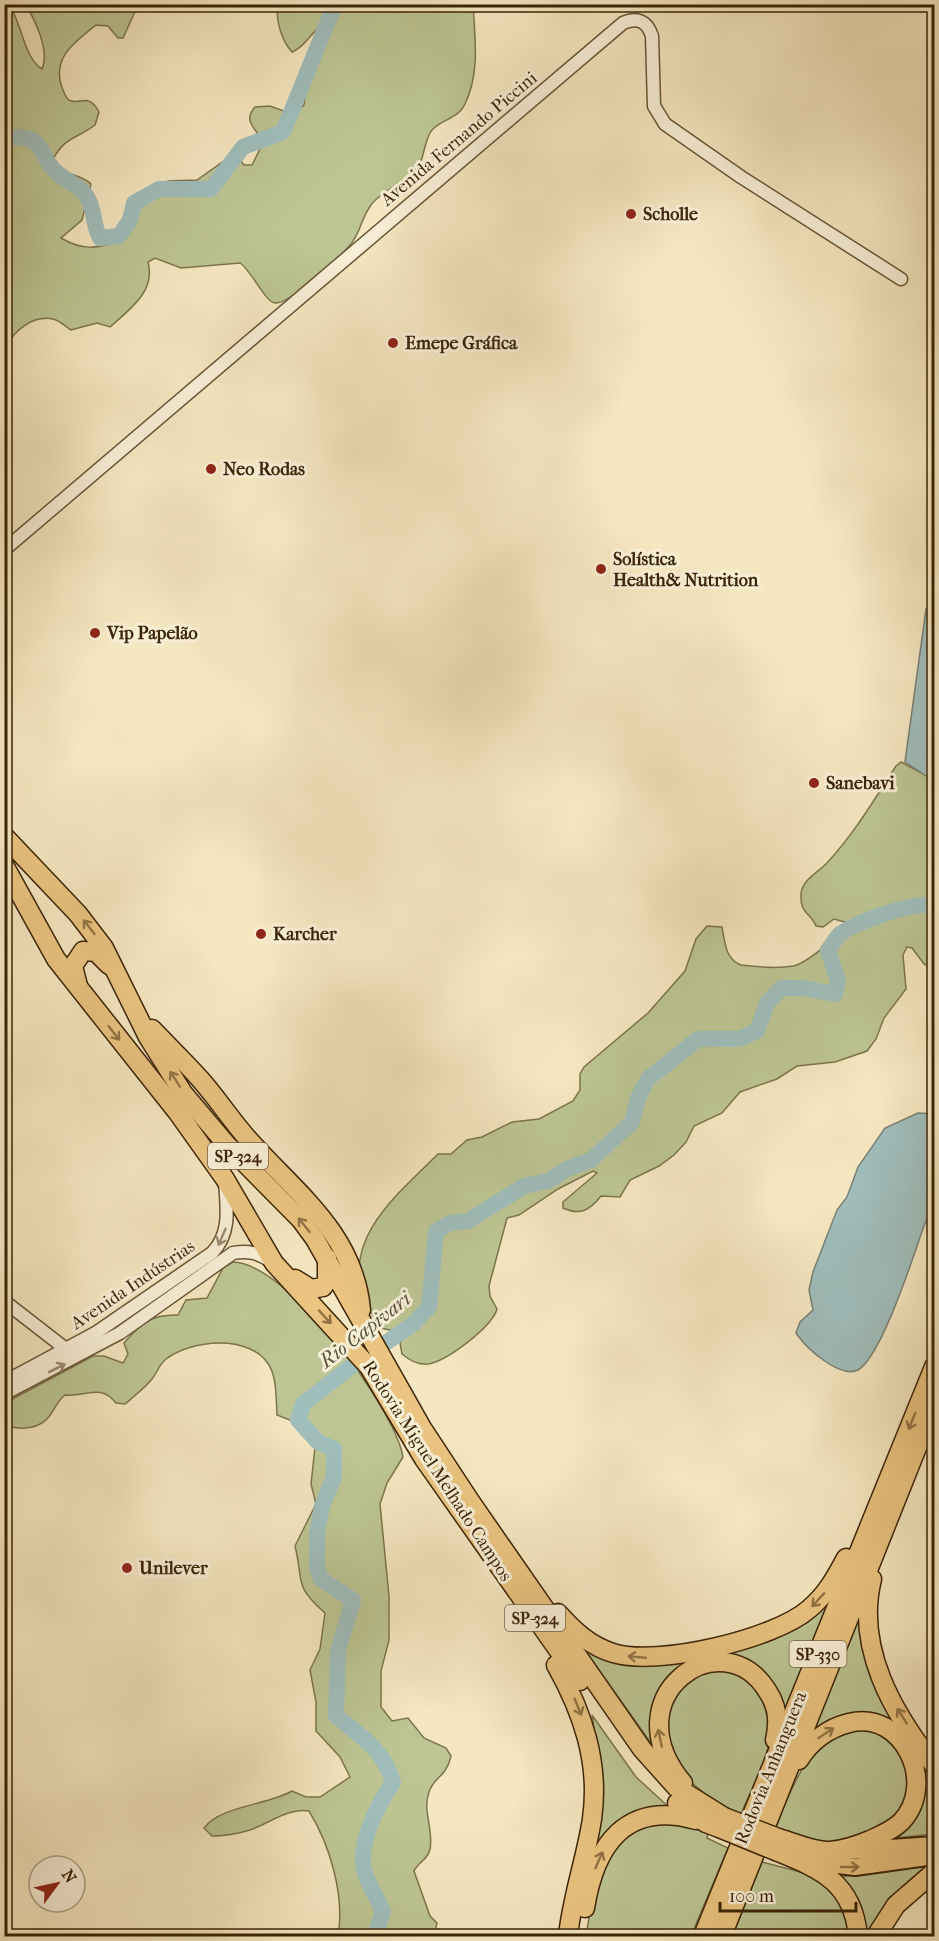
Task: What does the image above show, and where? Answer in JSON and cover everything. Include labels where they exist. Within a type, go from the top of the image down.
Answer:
[{"type":"highway","name":"Rodovia Miguel Melhado Campos","points":[[4,836],[78,914],[105,948],[121,977],[134,1010],[183,1093],[227,1145],[300,1220],[327,1258],[364,1323],[386,1378],[424,1459],[505,1564],[644,1770],[663,1791],[713,1818]]},
{"type":"highway","name":"Rodovia Miguel Melhado Campos","points":[[4,865],[56,959],[178,1113],[225,1179],[274,1263],[386,1378]]},
{"type":"highway","points":[[78,987],[73,966],[78,954],[88,950],[96,952],[121,977]]},
{"type":"highway","points":[[134,1010],[201,1080],[232,1121],[295,1186],[338,1239],[352,1263],[364,1323]]},
{"type":"highway","points":[[274,1263],[307,1288],[315,1289],[323,1287],[327,1281],[327,1258]]},
{"type":"highway","name":"Rodovia Anhanguera","points":[[722,1936],[778,1796],[895,1483],[934,1367]]},
{"type":"highway","name":"Rodovia Anhanguera","points":[[703,1936],[759,1796],[895,1483],[934,1405]]},
{"type":"highway","points":[[505,1564],[574,1630],[593,1645],[634,1658],[682,1654],[769,1632],[788,1624],[808,1610],[835,1578],[895,1483]]},
{"type":"highway","points":[[895,1483],[871,1582],[869,1635],[884,1686],[934,1765]]},
{"type":"highway","points":[[505,1564],[573,1696],[590,1748],[594,1780],[593,1811],[568,1936]]},
{"type":"highway","points":[[713,1818],[671,1765],[663,1749],[658,1730],[659,1711],[667,1690],[676,1679],[690,1669],[704,1664],[737,1666],[751,1672],[771,1696],[778,1718],[777,1729],[759,1796]]},
{"type":"highway","points":[[778,1796],[811,1744],[839,1726],[854,1722],[878,1724],[900,1738],[913,1758],[917,1778],[909,1811],[902,1821],[883,1835],[830,1851],[784,1850]]},
{"type":"highway","points":[[580,1936],[594,1872],[605,1846],[620,1830],[636,1820],[673,1814],[713,1818],[784,1850],[837,1884],[853,1908],[858,1936]]},
{"type":"highway","points":[[876,1936],[896,1905],[934,1872]]},
{"type":"main road","points":[[830,1851],[854,1852],[934,1845]]},
{"type":"main road","points":[[784,1850],[855,1867],[934,1856]]},
{"type":"street","name":"Avenida Fernando Piccini","points":[[4,550],[623,23],[633,19],[642,21],[649,27],[652,36],[654,106],[665,124],[741,177],[901,279]]},
{"type":"street","name":"Avenida Indústrias","points":[[4,1394],[72,1354],[218,1247],[226,1228],[225,1179]]},
{"type":"street","name":"Avenida Indústrias","points":[[4,1382],[120,1333],[233,1253],[244,1251],[256,1253],[274,1263]]},
{"type":"street","points":[[4,1301],[72,1354]]},
{"type":"green space","points":[[5,5],[9,5],[31,56],[42,69],[43,45],[26,5],[138,5],[123,38],[118,38],[108,26],[96,25],[66,52],[60,69],[60,79],[66,97],[75,102],[89,101],[99,112],[95,125],[61,147],[52,161],[64,172],[91,184],[82,220],[61,238],[76,245],[90,247],[112,243],[119,239],[134,202],[151,186],[169,181],[197,180],[235,153],[244,165],[252,165],[263,143],[250,122],[251,112],[255,107],[270,106],[292,114],[304,105],[308,64],[322,26],[301,47],[292,52],[280,30],[278,5],[473,5],[475,68],[465,104],[455,115],[430,133],[418,167],[407,178],[373,202],[350,245],[326,269],[282,302],[271,301],[240,263],[181,268],[155,258],[148,262],[148,282],[140,299],[110,327],[97,323],[71,330],[55,320],[38,319],[19,330],[5,348]]},
{"type":"green space","points":[[901,762],[929,777],[934,777],[934,964],[931,968],[924,964],[912,948],[907,947],[903,955],[906,989],[884,1018],[876,1039],[867,1051],[835,1062],[797,1066],[777,1079],[740,1092],[722,1113],[694,1126],[686,1142],[674,1155],[659,1166],[630,1180],[620,1197],[601,1196],[589,1208],[580,1211],[563,1208],[563,1202],[597,1173],[593,1171],[558,1189],[519,1215],[507,1218],[489,1286],[490,1296],[497,1309],[487,1325],[457,1350],[436,1362],[421,1364],[402,1354],[400,1343],[412,1327],[398,1332],[381,1328],[364,1300],[359,1278],[360,1257],[367,1237],[391,1201],[438,1154],[451,1154],[467,1140],[482,1137],[512,1122],[539,1119],[573,1101],[580,1090],[580,1074],[584,1067],[648,1013],[685,971],[696,939],[707,926],[722,927],[729,954],[741,965],[773,968],[793,966],[822,948],[837,934],[845,922],[834,919],[823,927],[816,926],[802,906],[802,890],[807,881],[846,841],[896,766]]},
{"type":"green space","points":[[233,1262],[255,1269],[281,1286],[335,1341],[380,1405],[395,1434],[403,1457],[387,1483],[380,1504],[389,1596],[389,1640],[381,1671],[381,1707],[392,1721],[408,1718],[424,1738],[446,1748],[451,1756],[446,1769],[431,1786],[429,1792],[427,1806],[431,1835],[430,1849],[414,1871],[430,1916],[437,1923],[434,1936],[338,1936],[339,1904],[334,1871],[317,1824],[309,1811],[294,1811],[250,1830],[231,1834],[212,1836],[204,1828],[221,1815],[292,1791],[306,1797],[320,1797],[350,1777],[340,1757],[316,1731],[316,1702],[310,1670],[320,1649],[325,1613],[304,1589],[295,1546],[316,1504],[311,1484],[315,1447],[300,1424],[277,1415],[275,1383],[269,1365],[260,1355],[248,1348],[235,1344],[204,1344],[176,1353],[165,1360],[154,1377],[125,1404],[116,1403],[99,1392],[65,1395],[43,1423],[21,1428],[5,1426],[5,1403],[93,1356],[104,1356],[123,1363],[128,1354],[124,1343],[136,1330],[154,1318],[178,1315],[186,1300],[207,1298],[223,1268]]},
{"type":"green space","points":[[822,1605],[827,1607],[782,1720],[750,1665],[678,1672],[656,1750],[581,1645],[655,1662]]},
{"type":"green space","points":[[861,1607],[865,1625],[934,1773],[934,1834],[887,1839],[919,1801],[895,1727],[812,1736]]},
{"type":"green space","points":[[704,1670],[740,1671],[768,1702],[771,1731],[768,1745],[759,1774],[741,1814],[716,1803],[686,1778],[677,1766],[663,1723],[676,1689]]},
{"type":"green space","points":[[592,1715],[636,1777],[672,1810],[627,1821],[575,1924],[600,1767]]},
{"type":"green space","points":[[870,1728],[899,1747],[911,1789],[896,1819],[850,1841],[821,1842],[774,1829],[798,1777],[823,1741],[842,1732]]},
{"type":"green space","points":[[682,1822],[708,1834],[707,1838],[728,1848],[691,1936],[586,1936],[593,1893],[605,1858],[633,1827]]},
{"type":"green space","points":[[762,1862],[816,1876],[835,1887],[852,1936],[732,1936]]},
{"type":"green space","points":[[927,1865],[932,1868],[870,1936],[861,1936],[840,1877]]},
{"type":"water","points":[[934,604],[934,777],[929,778],[905,762],[926,609]]},
{"type":"water","points":[[918,1113],[934,1114],[936,1169],[932,1207],[887,1326],[877,1346],[858,1370],[851,1372],[842,1370],[815,1354],[796,1333],[800,1322],[813,1310],[809,1290],[813,1272],[837,1210],[847,1197],[858,1167],[885,1128]]},
{"type":"waterway","name":"Rio Capivari","points":[[4,138],[25,138],[36,143],[54,170],[79,188],[87,197],[100,238],[119,236],[130,220],[134,203],[159,189],[211,189],[243,147],[283,132],[335,4]]},
{"type":"waterway","name":"Rio Capivari","points":[[375,1936],[383,1911],[365,1874],[363,1852],[372,1821],[393,1783],[378,1753],[336,1716],[338,1651],[353,1600],[321,1579],[317,1567],[317,1534],[322,1506],[334,1477],[334,1449],[318,1442],[298,1420],[303,1404],[348,1369],[413,1324],[429,1307],[436,1231],[450,1223],[468,1221],[524,1186],[548,1181],[567,1169],[591,1160],[632,1122],[638,1098],[648,1079],[698,1039],[739,1039],[757,1031],[767,1003],[781,988],[803,988],[835,994],[838,981],[828,950],[840,934],[886,913],[913,906],[934,905]]},
{"type":"place","name":"Scholle","points":[[631,214]]},
{"type":"place","name":"Emepe Gráfica","points":[[393,343]]},
{"type":"place","name":"Neo Rodas","points":[[211,469]]},
{"type":"place","name":"Solística Health& Nutrition","points":[[601,569]]},
{"type":"place","name":"Vip Papelão","points":[[95,633]]},
{"type":"place","name":"Sanebavi","points":[[814,783]]},
{"type":"place","name":"Karcher","points":[[261,934]]},
{"type":"place","name":"Unilever","points":[[127,1568]]}]
